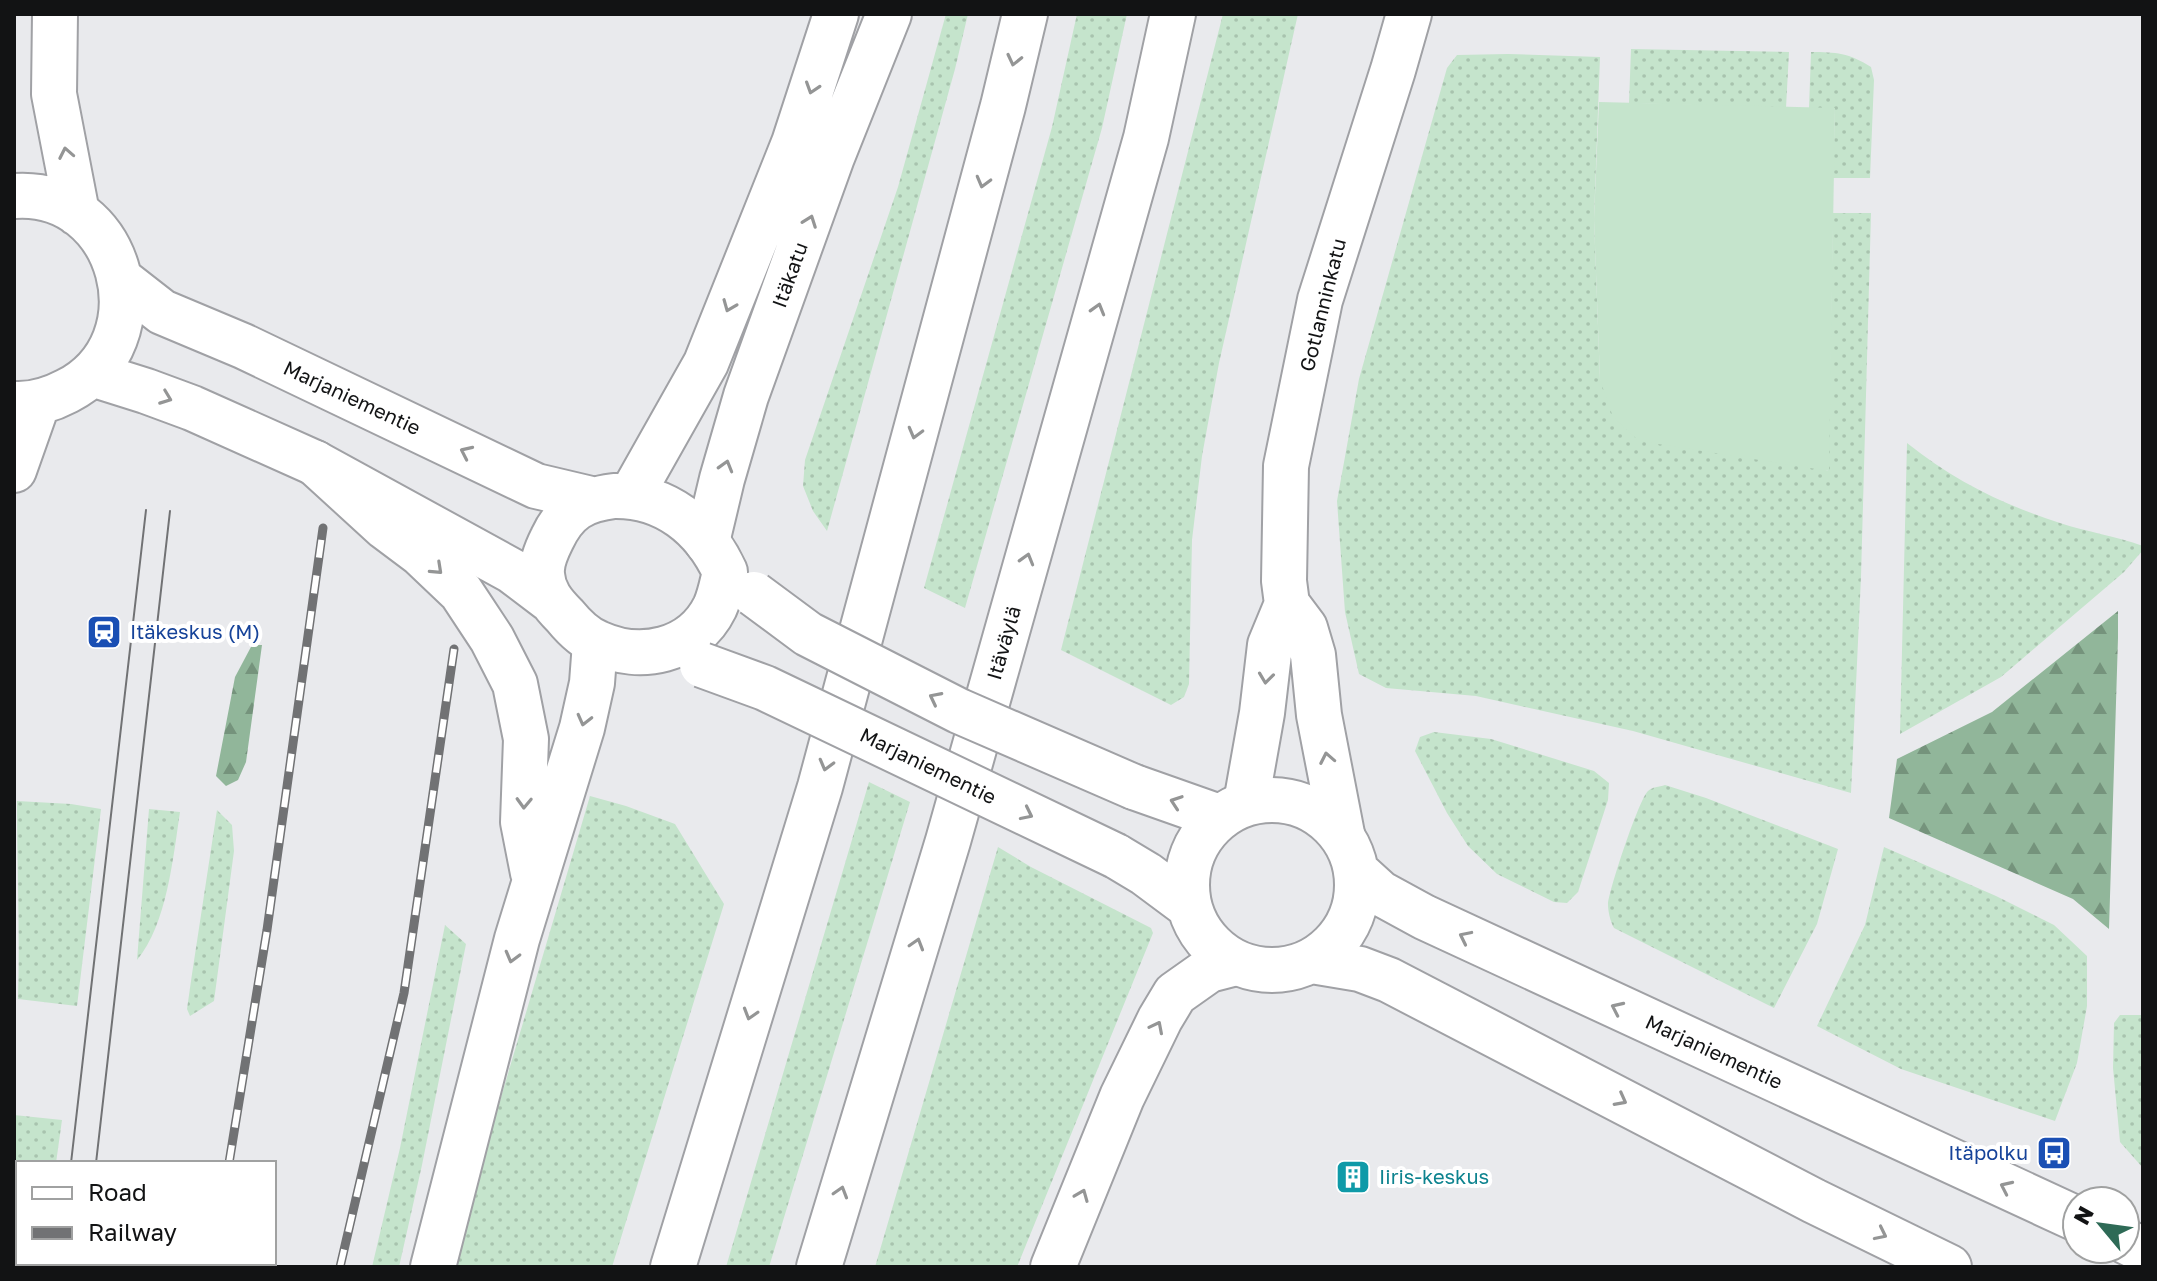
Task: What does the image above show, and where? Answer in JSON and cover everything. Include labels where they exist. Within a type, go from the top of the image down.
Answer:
[{"type":"main road","points":[[55,14],[54,94],[77,213]]},
{"type":"main road","points":[[611,497],[706,363],[794,143],[836,14]]},
{"type":"main road","name":"Itäkatu","points":[[729,569],[722,479],[746,396],[832,157],[889,14]]},
{"type":"main road","points":[[673,1267],[820,787],[1025,14]]},
{"type":"main road","name":"Itäväylä","points":[[819,1267],[948,841],[1146,138],[1173,14]]},
{"type":"main road","name":"Gotlanninkatu","points":[[1350,854],[1319,715],[1313,655],[1305,628],[1287,604],[1284,581],[1286,466],[1320,300],[1409,14]]},
{"type":"main road","points":[[14,196],[59,203],[93,226],[106,242],[115,261],[123,301],[115,341],[92,374],[57,396],[26,403],[14,470]]},
{"type":"main road","name":"Marjaniementie","points":[[121,280],[162,312],[243,346],[536,486],[611,497]]},
{"type":"main road","points":[[92,374],[177,402],[315,463],[512,571],[549,599],[579,632],[595,643],[623,651],[654,652],[684,642],[707,620],[729,569]]},
{"type":"main road","points":[[315,463],[461,592],[492,639],[515,684],[526,739],[523,822],[536,883]]},
{"type":"main road","points":[[549,599],[542,575],[548,546],[573,510],[611,497],[660,503],[688,522],[729,569],[808,634],[959,711],[1134,787],[1233,810],[1278,799],[1315,810],[1350,854],[1355,909],[1340,938],[1312,961],[1276,971],[1236,963],[1209,943],[1189,906],[1187,873],[1198,842],[1233,810]]},
{"type":"main road","name":"Gotlanninkatu","points":[[1233,810],[1262,713],[1270,645],[1287,604]]},
{"type":"main road","points":[[433,1267],[517,939],[582,728],[592,683],[595,643]]},
{"type":"main road","name":"Marjaniementie","points":[[654,652],[702,665],[765,688],[1116,856],[1189,906]]},
{"type":"main road","name":"Marjaniementie","points":[[1350,854],[1380,893],[1424,917],[2061,1212]]},
{"type":"main road","points":[[1312,961],[1360,969],[1389,980],[1814,1201],[1949,1267]]},
{"type":"main road","points":[[1053,1267],[1122,1097],[1175,994],[1209,970],[1236,963]]},
{"type":"green space","points":[[946,14],[968,14],[827,531],[813,511],[803,486],[805,460],[898,187]]},
{"type":"green space","points":[[1077,14],[1127,14],[1102,128],[965,608],[924,588],[1052,127]]},
{"type":"green space","points":[[1223,14],[1298,14],[1219,363],[1202,456],[1192,540],[1189,684],[1184,697],[1171,705],[1061,650]]},
{"type":"green space","points":[[1631,49],[1789,52],[1786,108],[1629,103]]},
{"type":"green space","points":[[1811,52],[1842,54],[1871,67],[1874,80],[1870,178],[1833,178],[1835,109],[1809,108]]},
{"type":"green space","points":[[1457,55],[1600,57],[1594,219],[1600,380],[1828,471],[1833,213],[1871,213],[1861,577],[1851,793],[1633,731],[1476,696],[1386,688],[1359,674],[1345,612],[1337,501],[1359,379],[1447,68]]},
{"type":"green space","points":[[1599,102],[1835,108],[1829,471],[1639,441],[1613,417],[1600,380],[1594,219]]},
{"type":"green space","points":[[1907,443],[1943,469],[1998,499],[2060,523],[2143,546],[2143,550],[2124,572],[2001,677],[1900,734]]},
{"type":"green space","points":[[2118,611],[2109,929],[2073,899],[1889,818],[1897,759],[1992,712]]},
{"type":"green space","points":[[252,645],[262,645],[246,762],[238,780],[226,786],[216,776],[235,677]]},
{"type":"green space","points":[[1434,732],[1491,739],[1594,771],[1609,783],[1608,800],[1578,892],[1567,903],[1554,902],[1497,874],[1468,846],[1415,751],[1420,737]]},
{"type":"green space","points":[[869,782],[910,802],[769,1267],[726,1267]]},
{"type":"green space","points":[[1665,785],[1838,849],[1817,924],[1774,1008],[1614,928],[1608,904],[1632,827],[1648,791]]},
{"type":"green space","points":[[590,796],[675,824],[724,904],[612,1267],[454,1267],[494,1121]]},
{"type":"green space","points":[[17,801],[101,809],[77,1006],[18,999]]},
{"type":"green space","points":[[149,809],[180,812],[162,909],[137,960]]},
{"type":"green space","points":[[217,810],[232,825],[234,851],[214,1001],[190,1016],[187,1009]]},
{"type":"green space","points":[[998,847],[1151,928],[1153,933],[1017,1267],[875,1267]]},
{"type":"green space","points":[[1884,847],[2054,925],[2087,956],[2087,1006],[2077,1063],[2055,1121],[1901,1069],[1817,1026],[1865,925]]},
{"type":"green space","points":[[445,925],[466,944],[422,1165],[399,1267],[372,1267],[400,1148]]},
{"type":"green space","points":[[2120,1015],[2143,1015],[2143,1168],[2120,1142],[2113,1068],[2114,1023]]},
{"type":"green space","points":[[14,1115],[62,1120],[56,1161],[16,1161],[16,1265],[44,1265],[14,1267]]},
{"type":"tram line","points":[[71,1161],[146,510]]},
{"type":"tram line","points":[[96,1161],[170,511]]},
{"type":"railway","points":[[229,1161],[267,930],[323,528]]},
{"type":"railway","points":[[340,1267],[404,993],[454,649]]},
{"type":"place","name":"Itäkeskus (M)","points":[[104,632]]},
{"type":"place","name":"Itäpolku","points":[[2054,1153]]},
{"type":"place","name":"Iiris-keskus","points":[[1353,1177]]}]
